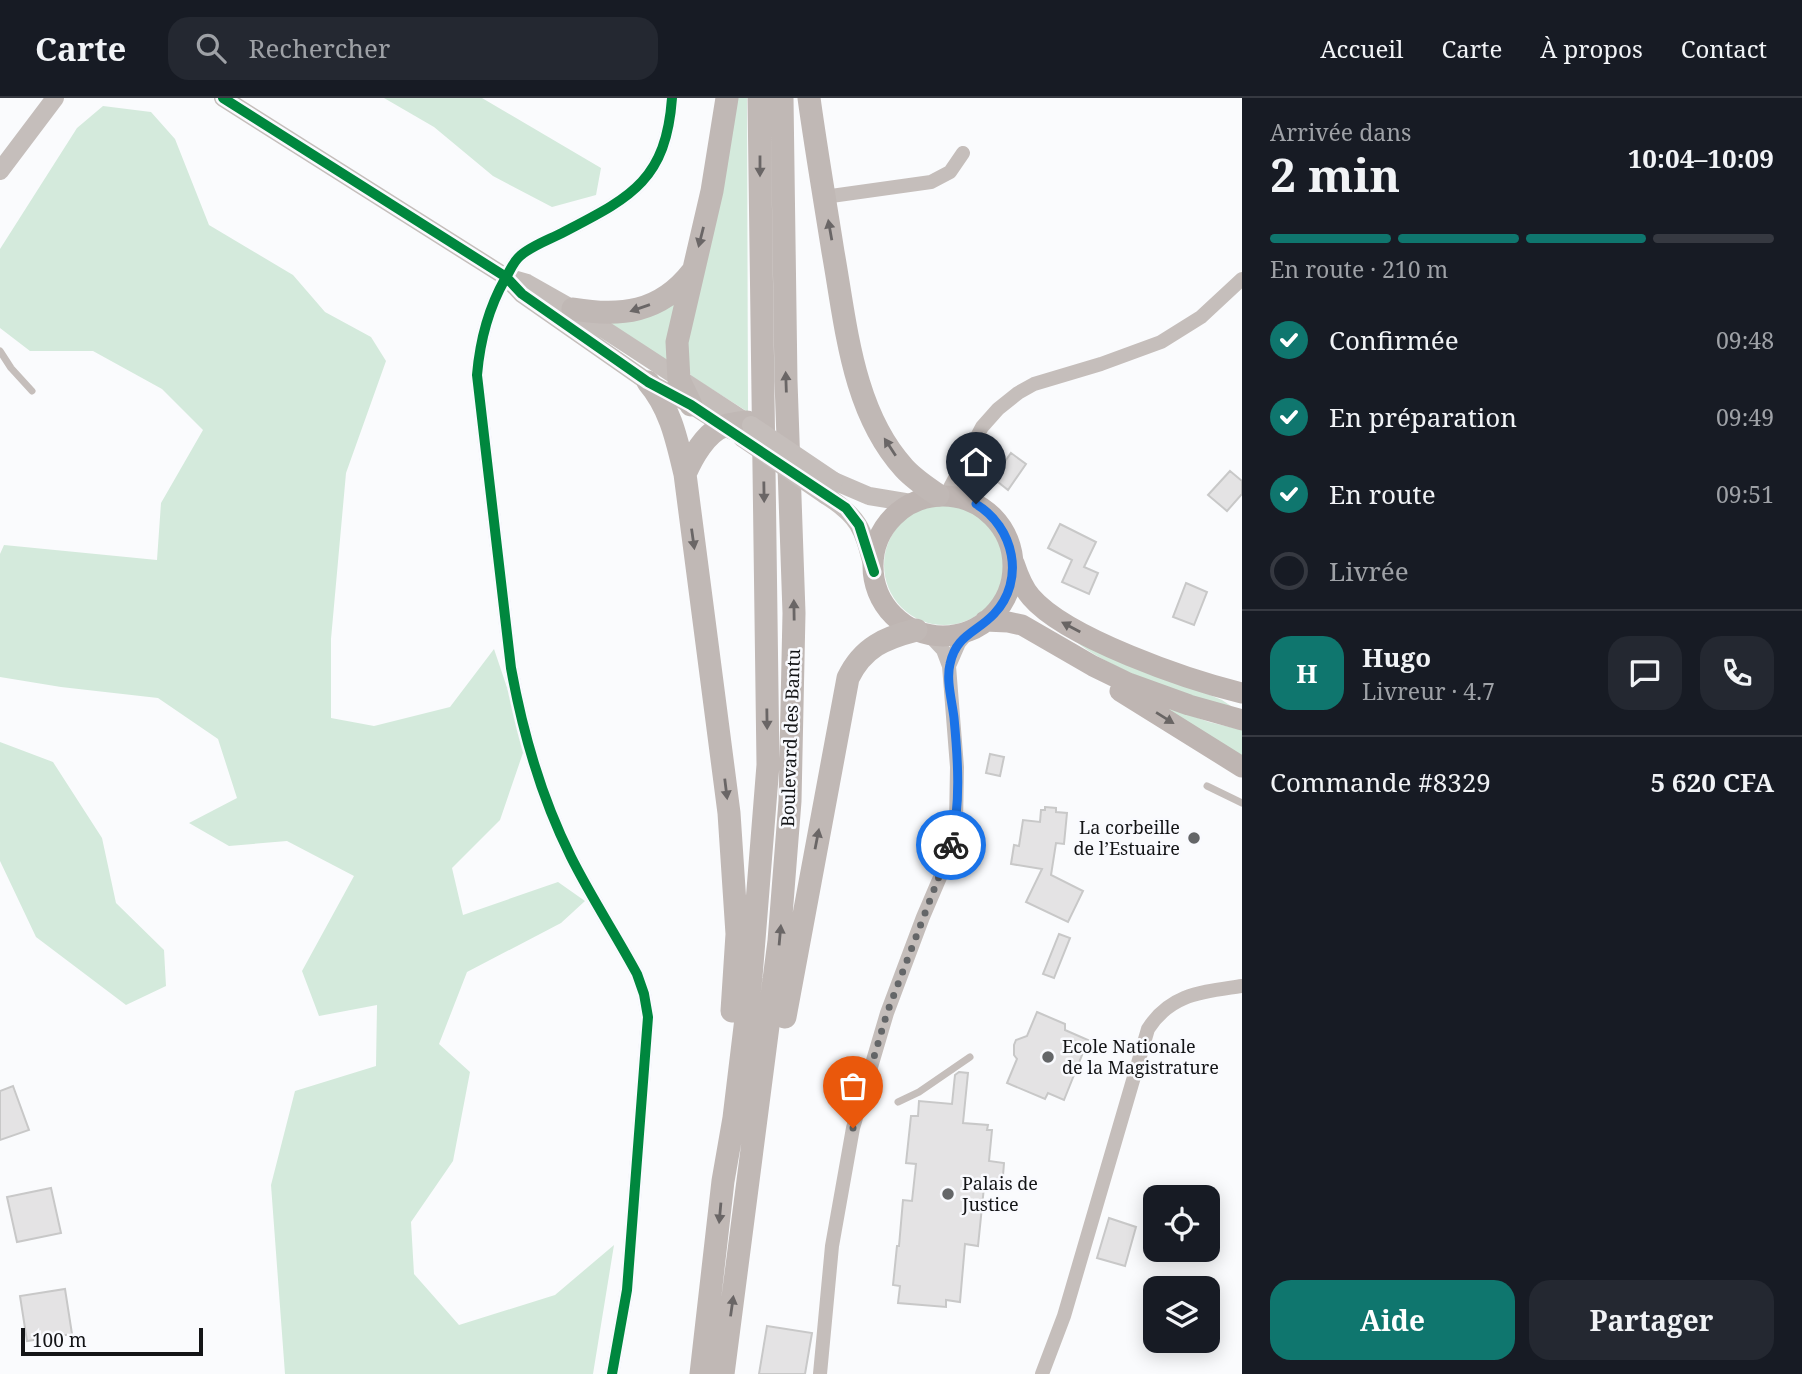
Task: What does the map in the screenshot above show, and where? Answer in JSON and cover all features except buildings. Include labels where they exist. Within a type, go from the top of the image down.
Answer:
[{"type":"highway","points":[[691,405],[679,380],[677,342],[712,191],[727,98]]},
{"type":"highway","name":"Boulevard des Bantu","points":[[701,1374],[723,1181],[734,1118],[751,977],[768,765],[760,98]]},
{"type":"highway","name":"Boulevard des Bantu","points":[[723,1374],[779,941],[790,801],[794,613],[786,381],[782,98]]},
{"type":"highway","points":[[809,98],[849,342],[863,393],[883,436],[900,463],[914,478],[942,495]]},
{"type":"highway","points":[[573,309],[620,314],[643,308],[675,290],[694,270]]},
{"type":"highway","points":[[648,382],[659,394],[671,419],[685,474],[729,813],[737,933],[723,1181]]},
{"type":"highway","points":[[685,474],[691,459],[710,436],[741,428]]},
{"type":"highway","points":[[738,1268],[755,1195],[795,957],[848,678],[865,651],[895,635],[922,632]]},
{"type":"main road","points":[[1242,693],[1205,683],[1133,657],[1070,627],[1040,607],[1021,582],[1007,537],[997,521],[976,504],[959,497],[942,495],[911,503],[899,510],[882,532],[874,558],[874,572],[884,603],[898,619],[922,632],[949,635],[978,626],[1008,622],[1022,625],[1093,666],[1160,696],[1242,720]]},
{"type":"main road","points":[[978,626],[1000,606],[1010,587],[1012,555]]},
{"type":"main road","points":[[1046,640],[1079,665],[1242,767]]},
{"type":"main road","points":[[1133,657],[1155,672],[1219,694],[1242,707]]},
{"type":"street","points":[[0,171],[55,98]]},
{"type":"street","points":[[223,98],[506,277],[522,294],[648,382],[741,428]]},
{"type":"street","points":[[612,1374],[626,1290],[648,1017],[637,974],[571,858],[549,809],[519,713],[477,375],[486,320],[506,277],[520,256],[618,204],[635,191],[655,164],[665,142],[671,121],[672,98]]},
{"type":"street","points":[[824,197],[931,182],[950,172],[963,153]]},
{"type":"street","points":[[506,277],[527,283],[573,309],[679,380],[741,428],[829,488],[859,525],[874,572]]},
{"type":"street","points":[[942,495],[978,433],[989,419],[1018,393],[1045,381],[1161,342],[1201,317],[1242,279]]},
{"type":"street","points":[[973,445],[976,504]]},
{"type":"street","points":[[829,488],[911,503]]},
{"type":"street","points":[[949,666],[959,643],[978,626]]},
{"type":"street","points":[[820,1374],[832,1246],[853,1128],[887,1013],[944,868],[956,824],[957,767],[949,666],[943,650],[922,632]]},
{"type":"street","points":[[1042,1374],[1064,1316],[1148,1029],[1157,1014],[1171,1003],[1190,995],[1242,986]]},
{"type":"lane","points":[[0,351],[32,391]]},
{"type":"lane","points":[[1207,786],[1242,803]]},
{"type":"lane","points":[[898,1102],[919,1092],[970,1057]]},
{"type":"green space","points":[[384,98],[482,98],[601,168],[596,195],[552,207],[493,176],[434,127]]},
{"type":"green space","points":[[736,98],[747,98],[748,412],[691,376],[684,349]]},
{"type":"green space","points":[[103,106],[151,112],[175,139],[209,225],[293,275],[325,312],[371,337],[386,361],[346,473],[331,639],[331,718],[374,726],[450,707],[494,649],[526,744],[500,820],[452,868],[463,915],[558,882],[585,901],[561,923],[467,972],[439,1044],[470,1072],[453,1161],[411,1222],[414,1274],[459,1325],[555,1295],[614,1245],[593,1374],[285,1374],[271,1185],[295,1091],[376,1066],[377,1005],[319,1016],[302,971],[354,876],[287,841],[229,846],[189,823],[237,798],[218,739],[158,698],[0,677],[0,554],[4,545],[157,560],[161,503],[203,430],[162,389],[93,351],[30,351],[0,328],[0,249],[77,128]]},
{"type":"green space","points":[[683,291],[670,364],[602,321]]},
{"type":"green space","points":[[944,505],[967,509],[987,522],[1000,542],[1004,565],[1000,588],[987,608],[967,621],[944,625],[921,621],[901,608],[888,588],[884,565],[888,542],[901,522],[921,509]]},
{"type":"green space","points":[[1073,639],[1231,706],[1225,707],[1145,679],[1105,661]]},
{"type":"green space","points":[[1160,704],[1209,722],[1242,730],[1242,759]]},
{"type":"green space","points":[[0,742],[53,762],[102,838],[116,903],[164,950],[166,986],[126,1005],[36,937],[0,861]]},
{"type":"cycle path","points":[[223,98],[506,277],[522,294],[648,382],[691,405],[846,508],[859,525],[874,572]]},
{"type":"cycle path","points":[[612,1374],[627,1290],[648,1017],[637,974],[560,834],[527,741],[511,668],[477,375],[489,313],[515,261],[534,246],[607,209],[640,184],[662,150],[672,98]]},
{"type":"way so far","points":[[853,1128],[862,1090],[887,1013],[951,845]]},
{"type":"place","name":"La corbeille de l’Estuaire","points":[[1194,838]]},
{"type":"place","name":"Ecole Nationale de la Magistrature","points":[[1048,1057]]},
{"type":"place","name":"Palais de Justice","points":[[948,1194]]},
{"type":"route","points":[[951,845],[956,824],[957,784],[949,666],[959,643],[993,614],[1006,597],[1013,565],[1007,537],[997,521],[976,504]]}]
